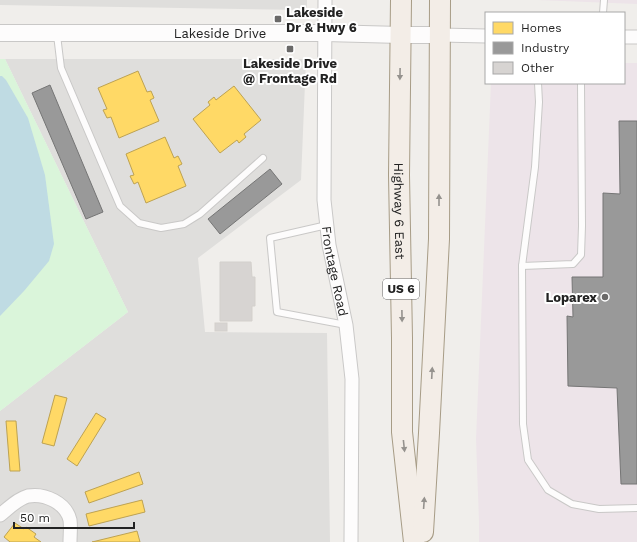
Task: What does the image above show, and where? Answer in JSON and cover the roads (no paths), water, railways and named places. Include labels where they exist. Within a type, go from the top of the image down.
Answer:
[{"type":"main road","name":"Highway 6 East","points":[[401,0],[399,175],[402,432],[414,542]]},
{"type":"main road","name":"US 6","points":[[422,542],[439,239],[440,0]]},
{"type":"street","name":"Frontage Road","points":[[325,0],[324,200],[329,245],[346,325],[352,379],[351,542]]},
{"type":"street","name":"Lakeside Drive","points":[[0,33],[325,33],[440,35]]},
{"type":"street","points":[[440,35],[485,36]]},
{"type":"street","points":[[625,37],[637,37]]},
{"type":"street","points":[[0,515],[18,501],[28,496],[50,498],[58,502],[66,511],[70,520],[70,542]]},
{"type":"lane","points":[[603,12],[604,0]]},
{"type":"lane","points":[[57,33],[61,68],[120,206],[139,223],[162,228],[184,224],[200,214],[263,158]]},
{"type":"lane","points":[[538,84],[539,102],[535,167],[522,266],[524,424],[528,460],[548,490],[572,504],[599,509],[637,508]]},
{"type":"lane","points":[[522,266],[573,264],[581,255],[581,84]]},
{"type":"lane","points":[[327,225],[270,238],[277,312],[346,325]]},
{"type":"water","points":[[0,76],[6,80],[28,118],[45,175],[54,244],[49,261],[24,291],[0,316]]},
{"type":"place","name":"Lakeside Dr & Hwy 6","points":[[278,19]]},
{"type":"place","name":"Lakeside Drive @ Frontage Rd","points":[[290,49]]},
{"type":"place","name":"Loparex","points":[[605,297]]}]
